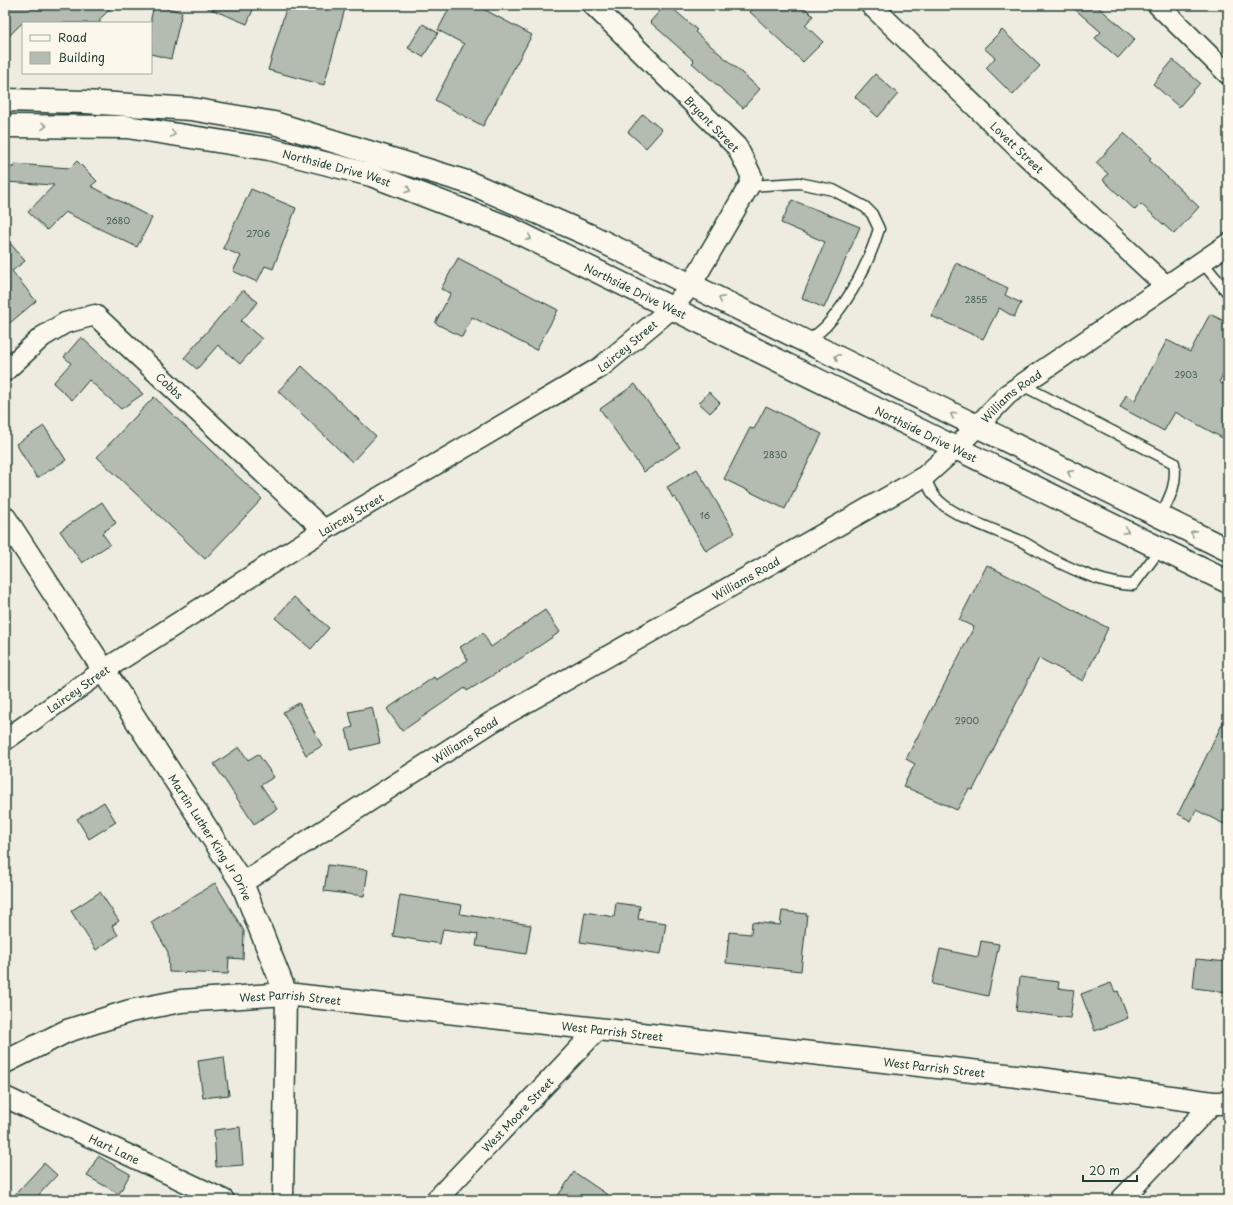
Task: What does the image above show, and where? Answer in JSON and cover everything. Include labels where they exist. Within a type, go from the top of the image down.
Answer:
[{"type":"main road","points":[[5,100],[85,102],[191,110],[274,122],[470,183],[589,236],[692,285],[1228,550]]},
{"type":"main road","name":"Northside Drive West","points":[[5,126],[127,127],[269,149],[371,175],[507,227],[955,449],[1161,548],[1228,582]]},
{"type":"main road","name":"Martin Luther King Jr Drive","points":[[5,518],[242,883],[286,994]]},
{"type":"main road","name":"West Parrish Street","points":[[5,1062],[67,1031],[130,1011],[181,1001],[286,994],[1034,1078],[1221,1103]]},
{"type":"street","name":"Bryant Street","points":[[593,5],[737,147],[752,177],[749,186]]},
{"type":"street","name":"Lovett Street","points":[[871,5],[1017,147],[1166,286]]},
{"type":"street","points":[[1158,5],[1228,74]]},
{"type":"street","points":[[692,285],[749,186]]},
{"type":"street","name":"Williams Road","points":[[242,883],[492,722],[925,476],[955,449],[1008,394],[1228,244]]},
{"type":"street","name":"Laircey Street","points":[[5,740],[104,670],[324,530],[601,367],[672,308],[692,285]]},
{"type":"street","name":"Cobbs","points":[[5,371],[42,337],[66,324],[95,315],[324,530]]},
{"type":"street","name":"Martin Luther King Jr Drive","points":[[283,1200],[286,994]]},
{"type":"street","name":"West Moore Street","points":[[436,1200],[598,1029]]},
{"type":"street","name":"Hart Lane","points":[[5,1097],[224,1200]]},
{"type":"street","points":[[1121,1200],[1221,1103]]},
{"type":"lane","points":[[749,186],[799,183],[833,190],[865,207],[872,214],[879,229],[873,248],[853,292],[825,327],[807,342]]},
{"type":"lane","points":[[1202,262],[1228,293]]},
{"type":"lane","points":[[1022,385],[1174,463],[1176,474],[1174,488],[1160,517]]},
{"type":"lane","points":[[925,476],[929,490],[941,503],[975,521],[1025,543],[1052,559],[1084,574],[1118,584],[1133,585],[1161,548]]},
{"type":"building","points":[[5,5],[114,5],[100,19],[100,22],[22,22],[5,40]]},
{"type":"building","points":[[154,5],[182,12],[171,59],[152,54],[151,18]]},
{"type":"building","points":[[201,5],[255,5],[247,24]]},
{"type":"building","points":[[287,5],[346,5],[324,85],[268,70]]},
{"type":"building","points":[[451,5],[476,5],[532,35],[483,126],[435,100],[464,44],[438,30]]},
{"type":"building","points":[[665,5],[669,5],[697,30],[695,32],[760,89],[743,108],[692,63],[694,61],[650,22]]},
{"type":"building","points":[[757,5],[802,5],[813,16],[805,25],[823,42],[803,62],[750,12]]},
{"type":"building","points":[[1070,5],[1096,5],[1135,39],[1118,58],[1095,38],[1101,32]]},
{"type":"building","points":[[423,24],[438,33],[423,57],[408,48]]},
{"type":"building","points":[[1002,30],[1040,66],[1013,95],[986,68],[995,58],[984,48]]},
{"type":"building","points":[[1173,60],[1200,83],[1179,107],[1153,84]]},
{"type":"building","points":[[875,74],[898,94],[878,117],[855,97]]},
{"type":"building","points":[[643,114],[662,130],[646,148],[628,132]]},
{"type":"building","points":[[1124,133],[1151,158],[1149,160],[1199,207],[1174,234],[1141,204],[1135,210],[1103,180],[1108,174],[1096,163]]},
{"type":"building","points":[[77,161],[97,181],[91,186],[152,218],[137,247],[65,212],[47,230],[28,212],[54,185],[5,182],[5,167],[14,167],[14,164],[70,168]]},
{"type":"building","points":[[251,189],[296,208],[273,269],[265,266],[257,282],[233,271],[241,256],[223,248]]},
{"type":"building","points":[[792,200],[860,227],[824,308],[802,298],[825,242],[781,223]]},
{"type":"building","points":[[5,237],[25,261],[12,271],[36,301],[5,327]]},
{"type":"building","points":[[458,258],[558,310],[536,350],[472,317],[462,337],[435,323],[451,293],[441,289]]},
{"type":"building","points":[[956,263],[1008,288],[1005,295],[1021,303],[1014,317],[999,308],[983,339],[931,316]]},
{"type":"building","points":[[243,290],[258,302],[241,321],[262,339],[240,364],[218,345],[197,369],[184,358]]},
{"type":"building","points":[[1210,314],[1228,323],[1228,366],[1219,382],[1228,387],[1228,441],[1175,412],[1164,431],[1120,407],[1126,395],[1135,400],[1167,340],[1190,352]]},
{"type":"building","points":[[81,337],[143,394],[121,409],[89,380],[72,400],[53,383],[71,363],[64,357]]},
{"type":"building","points":[[302,366],[376,436],[352,462],[278,391]]},
{"type":"building","points":[[635,384],[680,447],[644,472],[600,409]]},
{"type":"building","points":[[709,392],[720,403],[710,413],[699,403]]},
{"type":"building","points":[[154,397],[262,499],[205,559],[97,457]]},
{"type":"building","points":[[766,406],[822,434],[785,509],[724,479],[750,428],[754,429]]},
{"type":"building","points":[[44,426],[66,460],[37,478],[16,444]]},
{"type":"building","points":[[697,469],[735,533],[706,551],[675,497],[673,498],[667,487]]},
{"type":"building","points":[[102,502],[116,523],[102,533],[110,544],[82,563],[60,531]]},
{"type":"building","points":[[987,565],[1108,628],[1083,681],[1039,658],[973,790],[969,789],[957,810],[903,786],[915,764],[906,759],[974,627],[959,620]]},
{"type":"building","points":[[294,597],[329,628],[311,649],[275,618]]},
{"type":"building","points":[[545,610],[560,632],[523,657],[467,691],[465,688],[402,731],[387,709],[434,677],[436,680],[468,660],[460,647],[483,633],[491,647]]},
{"type":"building","points":[[299,703],[322,746],[306,755],[283,712]]},
{"type":"building","points":[[372,707],[380,743],[351,750],[346,729],[353,727],[349,712]]},
{"type":"building","points":[[1228,712],[1228,826],[1196,810],[1191,821],[1178,814]]},
{"type":"building","points":[[239,747],[248,760],[258,754],[274,777],[261,785],[277,809],[254,824],[214,764]]},
{"type":"building","points":[[104,802],[116,822],[89,839],[77,819]]},
{"type":"building","points":[[328,865],[368,870],[364,896],[324,891]]},
{"type":"building","points":[[215,883],[244,931],[243,959],[229,958],[228,974],[169,972],[168,952],[151,922]]},
{"type":"building","points":[[100,892],[119,921],[112,926],[118,935],[96,950],[71,911]]},
{"type":"building","points":[[400,895],[462,905],[460,914],[531,925],[526,954],[476,946],[478,934],[443,929],[440,944],[393,936]]},
{"type":"building","points":[[616,903],[640,906],[638,919],[666,923],[661,954],[580,942],[585,912],[614,917]]},
{"type":"building","points":[[782,911],[807,914],[801,971],[726,963],[729,932],[751,934],[752,922],[780,925]]},
{"type":"building","points":[[981,941],[999,944],[988,996],[932,984],[940,949],[978,957]]},
{"type":"building","points":[[1196,959],[1228,962],[1228,992],[1193,988]]},
{"type":"building","points":[[1020,977],[1059,982],[1058,988],[1074,990],[1070,1018],[1016,1011]]},
{"type":"building","points":[[1111,983],[1115,992],[1118,991],[1128,1018],[1095,1031],[1081,994]]},
{"type":"building","points":[[224,1057],[229,1095],[203,1098],[198,1061]]},
{"type":"building","points":[[240,1127],[243,1165],[216,1167],[214,1130]]},
{"type":"building","points":[[98,1156],[130,1174],[119,1194],[87,1176]]},
{"type":"building","points":[[44,1163],[57,1175],[34,1200],[10,1200]]},
{"type":"building","points":[[574,1172],[615,1200],[555,1200]]}]
